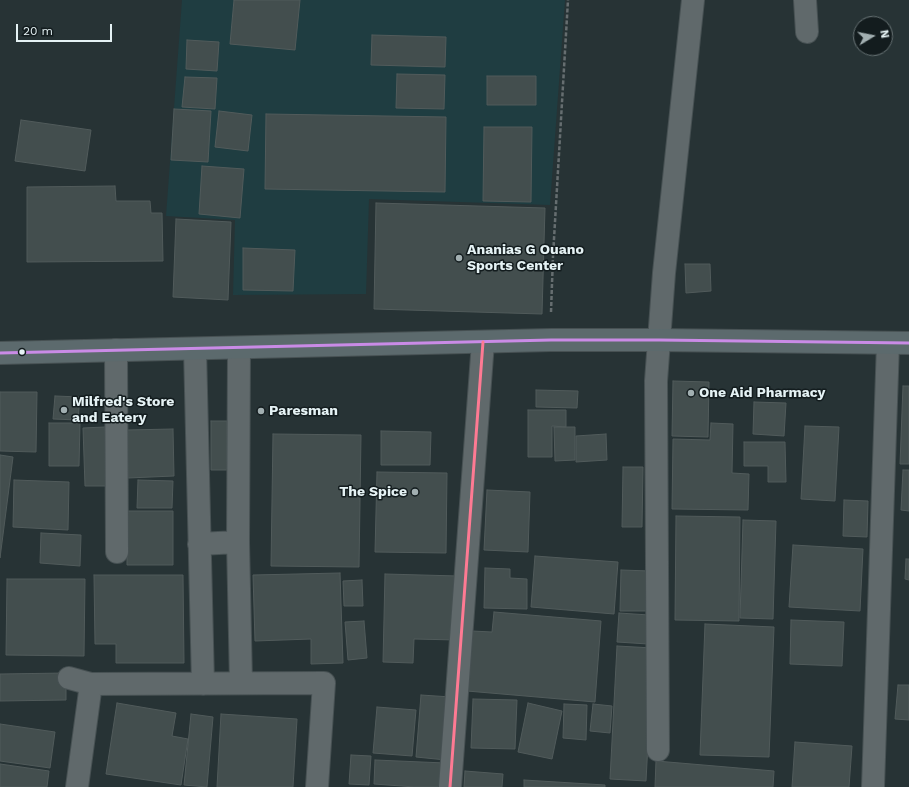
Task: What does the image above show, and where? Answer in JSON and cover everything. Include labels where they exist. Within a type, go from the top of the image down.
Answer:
[{"type":"main road","points":[[0,353],[551,340],[899,343]]},
{"type":"street","points":[[658,750],[656,381],[664,273],[693,0]]},
{"type":"street","points":[[805,0],[807,32]]},
{"type":"street","points":[[450,787],[483,342]]},
{"type":"street","points":[[873,787],[899,343]]},
{"type":"street","points":[[239,348],[238,542],[241,683]]},
{"type":"street","points":[[195,349],[203,684]]},
{"type":"street","points":[[116,350],[117,552]]},
{"type":"street","points":[[199,544],[238,542]]},
{"type":"street","points":[[69,678],[91,684],[324,683],[317,787]]},
{"type":"street","points":[[77,787],[91,684]]},
{"type":"path","points":[[551,340],[552,256],[568,0]]},
{"type":"shaded area","points":[[182,0],[565,0],[550,205],[369,199],[366,294],[233,295],[235,220],[166,216]]},
{"type":"building","points":[[234,0],[300,0],[295,50],[230,44]]},
{"type":"building","points":[[372,35],[446,37],[445,67],[371,65]]},
{"type":"building","points":[[187,40],[219,42],[217,71],[186,69]]},
{"type":"building","points":[[397,74],[445,75],[444,109],[396,108]]},
{"type":"building","points":[[487,76],[536,76],[536,105],[487,105]]},
{"type":"building","points":[[185,77],[217,78],[215,109],[182,107]]},
{"type":"building","points":[[174,109],[211,111],[208,162],[171,160]]},
{"type":"building","points":[[219,111],[252,115],[248,151],[215,147]]},
{"type":"building","points":[[266,114],[446,117],[445,192],[265,189]]},
{"type":"building","points":[[21,120],[91,130],[85,171],[15,161]]},
{"type":"building","points":[[484,127],[532,127],[531,202],[483,201]]},
{"type":"building","points":[[202,166],[244,169],[240,218],[199,214]]},
{"type":"building","points":[[115,186],[116,201],[150,201],[151,213],[162,213],[163,261],[27,262],[27,187]]},
{"type":"building","name":"Ananias G Ouano Sports Center","points":[[376,203],[545,208],[542,314],[374,309]]},
{"type":"building","points":[[176,219],[231,222],[228,300],[173,297]]},
{"type":"building","points":[[243,248],[295,250],[293,291],[243,290]]},
{"type":"building","points":[[685,264],[710,264],[711,291],[686,293]]},
{"type":"building","points":[[673,381],[709,382],[708,437],[672,436]]},
{"type":"building","points":[[903,386],[909,386],[909,464],[900,464]]},
{"type":"building","points":[[536,390],[578,391],[577,408],[536,407]]},
{"type":"building","points":[[0,392],[37,392],[36,452],[0,451]]},
{"type":"building","points":[[55,396],[80,397],[78,420],[53,419]]},
{"type":"building","points":[[754,402],[786,403],[784,436],[753,434]]},
{"type":"building","points":[[528,410],[566,410],[566,427],[552,426],[552,457],[528,457]]},
{"type":"building","points":[[211,421],[227,421],[227,470],[211,470]]},
{"type":"building","points":[[49,423],[80,423],[79,466],[49,466]]},
{"type":"building","points":[[711,423],[733,424],[732,473],[749,474],[748,510],[672,509],[673,439],[710,440]]},
{"type":"building","points":[[805,426],[839,427],[835,501],[801,499]]},
{"type":"building","points":[[105,427],[108,486],[85,486],[83,428]]},
{"type":"building","points":[[554,427],[575,427],[575,460],[555,461]]},
{"type":"building","points":[[173,429],[174,476],[128,478],[127,430]]},
{"type":"building","points":[[381,431],[431,432],[430,465],[381,465]]},
{"type":"building","points":[[273,434],[361,435],[359,567],[271,566]]},
{"type":"building","points":[[606,434],[607,460],[576,462],[576,436]]},
{"type":"building","points":[[744,442],[785,442],[786,482],[768,482],[768,466],[744,466]]},
{"type":"building","points":[[0,455],[13,457],[0,558]]},
{"type":"building","points":[[623,467],[643,467],[642,527],[622,527]]},
{"type":"building","points":[[903,470],[909,470],[909,511],[901,510]]},
{"type":"building","points":[[377,472],[447,473],[446,553],[375,552]]},
{"type":"building","points":[[14,480],[69,482],[68,530],[13,527]]},
{"type":"building","points":[[138,480],[173,481],[172,508],[137,508]]},
{"type":"building","points":[[487,490],[530,492],[528,552],[484,550]]},
{"type":"building","points":[[844,500],[868,501],[867,537],[843,536]]},
{"type":"building","points":[[127,511],[173,511],[173,565],[127,565]]},
{"type":"building","points":[[676,516],[740,517],[739,621],[675,620]]},
{"type":"building","points":[[743,520],[776,521],[773,619],[740,618]]},
{"type":"building","points":[[41,533],[81,535],[80,566],[40,563]]},
{"type":"building","points":[[793,545],[863,549],[860,611],[789,607]]},
{"type":"building","points":[[535,556],[618,562],[614,614],[531,607]]},
{"type":"building","points":[[906,559],[909,559],[909,580],[905,579]]},
{"type":"building","points":[[485,568],[510,569],[510,578],[527,579],[527,609],[484,608]]},
{"type":"building","points":[[621,570],[650,571],[648,611],[620,611]]},
{"type":"building","points":[[340,573],[343,663],[311,664],[311,639],[255,641],[253,575]]},
{"type":"building","points":[[385,574],[458,576],[456,640],[414,639],[413,663],[383,662]]},
{"type":"building","points":[[94,575],[183,575],[184,663],[116,663],[116,644],[95,644]]},
{"type":"building","points":[[7,579],[85,579],[84,656],[6,655]]},
{"type":"building","points":[[362,580],[363,606],[344,606],[343,581]]},
{"type":"building","points":[[494,612],[601,621],[595,702],[467,691],[472,631],[492,632]]},
{"type":"building","points":[[619,613],[649,615],[648,644],[617,642]]},
{"type":"building","points":[[791,620],[844,622],[842,666],[790,664]]},
{"type":"building","points":[[364,621],[367,658],[348,660],[345,622]]},
{"type":"building","points":[[705,624],[774,627],[769,757],[700,755]]},
{"type":"building","points":[[617,646],[653,648],[646,781],[610,779]]},
{"type":"building","points":[[66,673],[66,700],[0,701],[0,674]]},
{"type":"building","points":[[898,685],[909,685],[909,720],[895,719]]},
{"type":"building","points":[[421,695],[451,697],[446,760],[416,757]]},
{"type":"building","points":[[473,699],[517,700],[515,749],[471,748]]},
{"type":"building","points":[[117,703],[176,713],[172,736],[188,739],[181,785],[106,774]]},
{"type":"building","points":[[528,703],[562,711],[552,759],[518,752]]},
{"type":"building","points":[[564,704],[587,705],[586,740],[563,738]]},
{"type":"building","points":[[593,704],[612,706],[610,733],[590,731]]},
{"type":"building","points":[[377,707],[416,710],[412,756],[373,753]]},
{"type":"building","points":[[191,714],[213,717],[207,787],[184,785]]},
{"type":"building","points":[[221,714],[297,719],[293,787],[217,787]]},
{"type":"building","points":[[0,724],[55,732],[50,768],[0,761]]},
{"type":"building","points":[[795,742],[852,746],[849,787],[792,787]]},
{"type":"building","points":[[351,755],[371,756],[369,785],[349,784]]},
{"type":"building","points":[[375,760],[445,763],[444,787],[415,787],[374,784]]},
{"type":"building","points":[[656,761],[774,771],[773,787],[655,787]]},
{"type":"building","points":[[0,764],[49,771],[47,787],[0,787]]},
{"type":"building","points":[[465,771],[503,774],[502,787],[464,787]]},
{"type":"building","points":[[524,780],[605,785],[605,787],[524,787]]},
{"type":"transit line","points":[[0,353],[551,340],[909,343]]},
{"type":"transit line","points":[[450,787],[483,342]]},
{"type":"place","name":"Ananias G Ouano Sports Center","points":[[459,258]]},
{"type":"place","name":"One Aid Pharmacy","points":[[691,393]]},
{"type":"place","name":"Milfred's Store and Eatery","points":[[64,410]]},
{"type":"place","name":"Paresman","points":[[261,411]]},
{"type":"place","name":"The Spice","points":[[415,492]]}]
